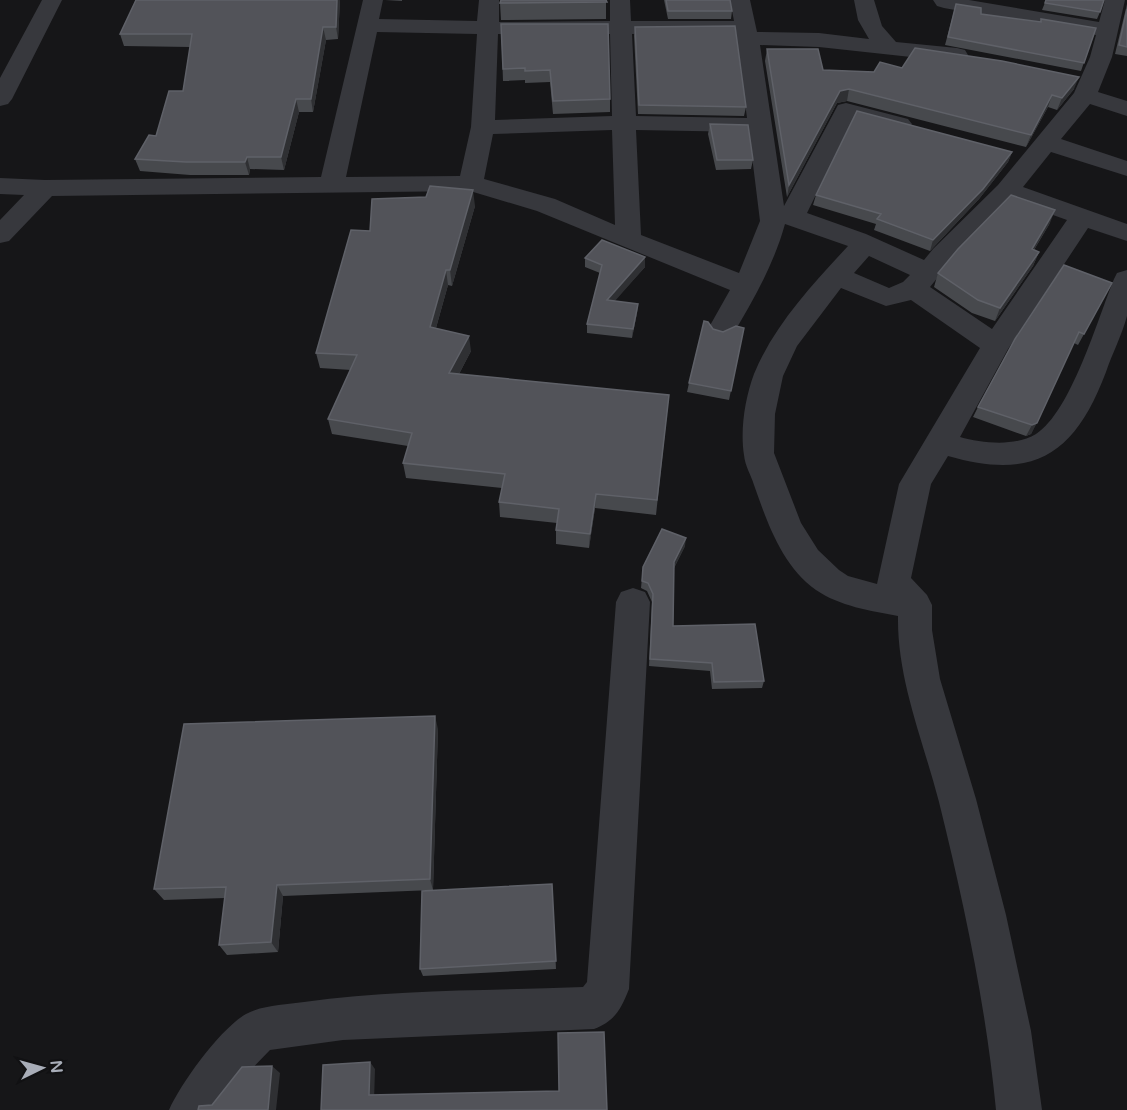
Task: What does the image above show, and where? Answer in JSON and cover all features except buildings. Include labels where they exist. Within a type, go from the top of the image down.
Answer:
[{"type":"street","points":[[0,99],[52,0]]},
{"type":"street","points":[[332,185],[373,0]]},
{"type":"street","points":[[471,183],[483,127],[489,0]]},
{"type":"street","points":[[620,0],[628,240]]},
{"type":"street","points":[[740,0],[761,125],[783,214]]},
{"type":"street","points":[[864,0],[871,25],[879,40],[888,46]]},
{"type":"street","points":[[943,0],[944,2],[1029,9],[1107,30]]},
{"type":"street","points":[[836,276],[886,297],[895,296],[921,280],[942,255],[1007,190],[1030,151],[1072,114],[1082,85],[1110,58],[1107,30],[1119,4]]},
{"type":"street","points":[[368,25],[488,28],[621,27],[747,33],[888,46],[978,60]]},
{"type":"street","points":[[1082,85],[1127,109]]},
{"type":"street","points":[[722,329],[783,214],[846,110],[927,132]]},
{"type":"street","points":[[483,127],[625,123],[761,125]]},
{"type":"street","points":[[1030,151],[1127,169]]},
{"type":"street","points":[[0,186],[45,188],[471,183],[546,204],[628,240],[746,286]]},
{"type":"street","points":[[0,235],[45,188]]},
{"type":"street","points":[[1007,190],[1127,233]]},
{"type":"street","points":[[783,214],[865,244],[921,280],[996,345]]},
{"type":"street","points":[[1019,1110],[987,915],[922,679],[914,626],[915,605],[893,582],[915,484],[941,443],[996,345],[1082,217]]},
{"type":"street","points":[[865,244],[836,276],[782,348],[768,376],[761,413],[759,454],[786,527],[800,553],[828,580],[853,591],[915,605]]},
{"type":"street","points":[[941,443],[977,453],[1023,453],[1047,442],[1059,432],[1081,398],[1127,279]]},
{"type":"street","points":[[192,1110],[224,1065],[260,1030],[343,1018],[594,1008],[608,989],[633,602]]}]
